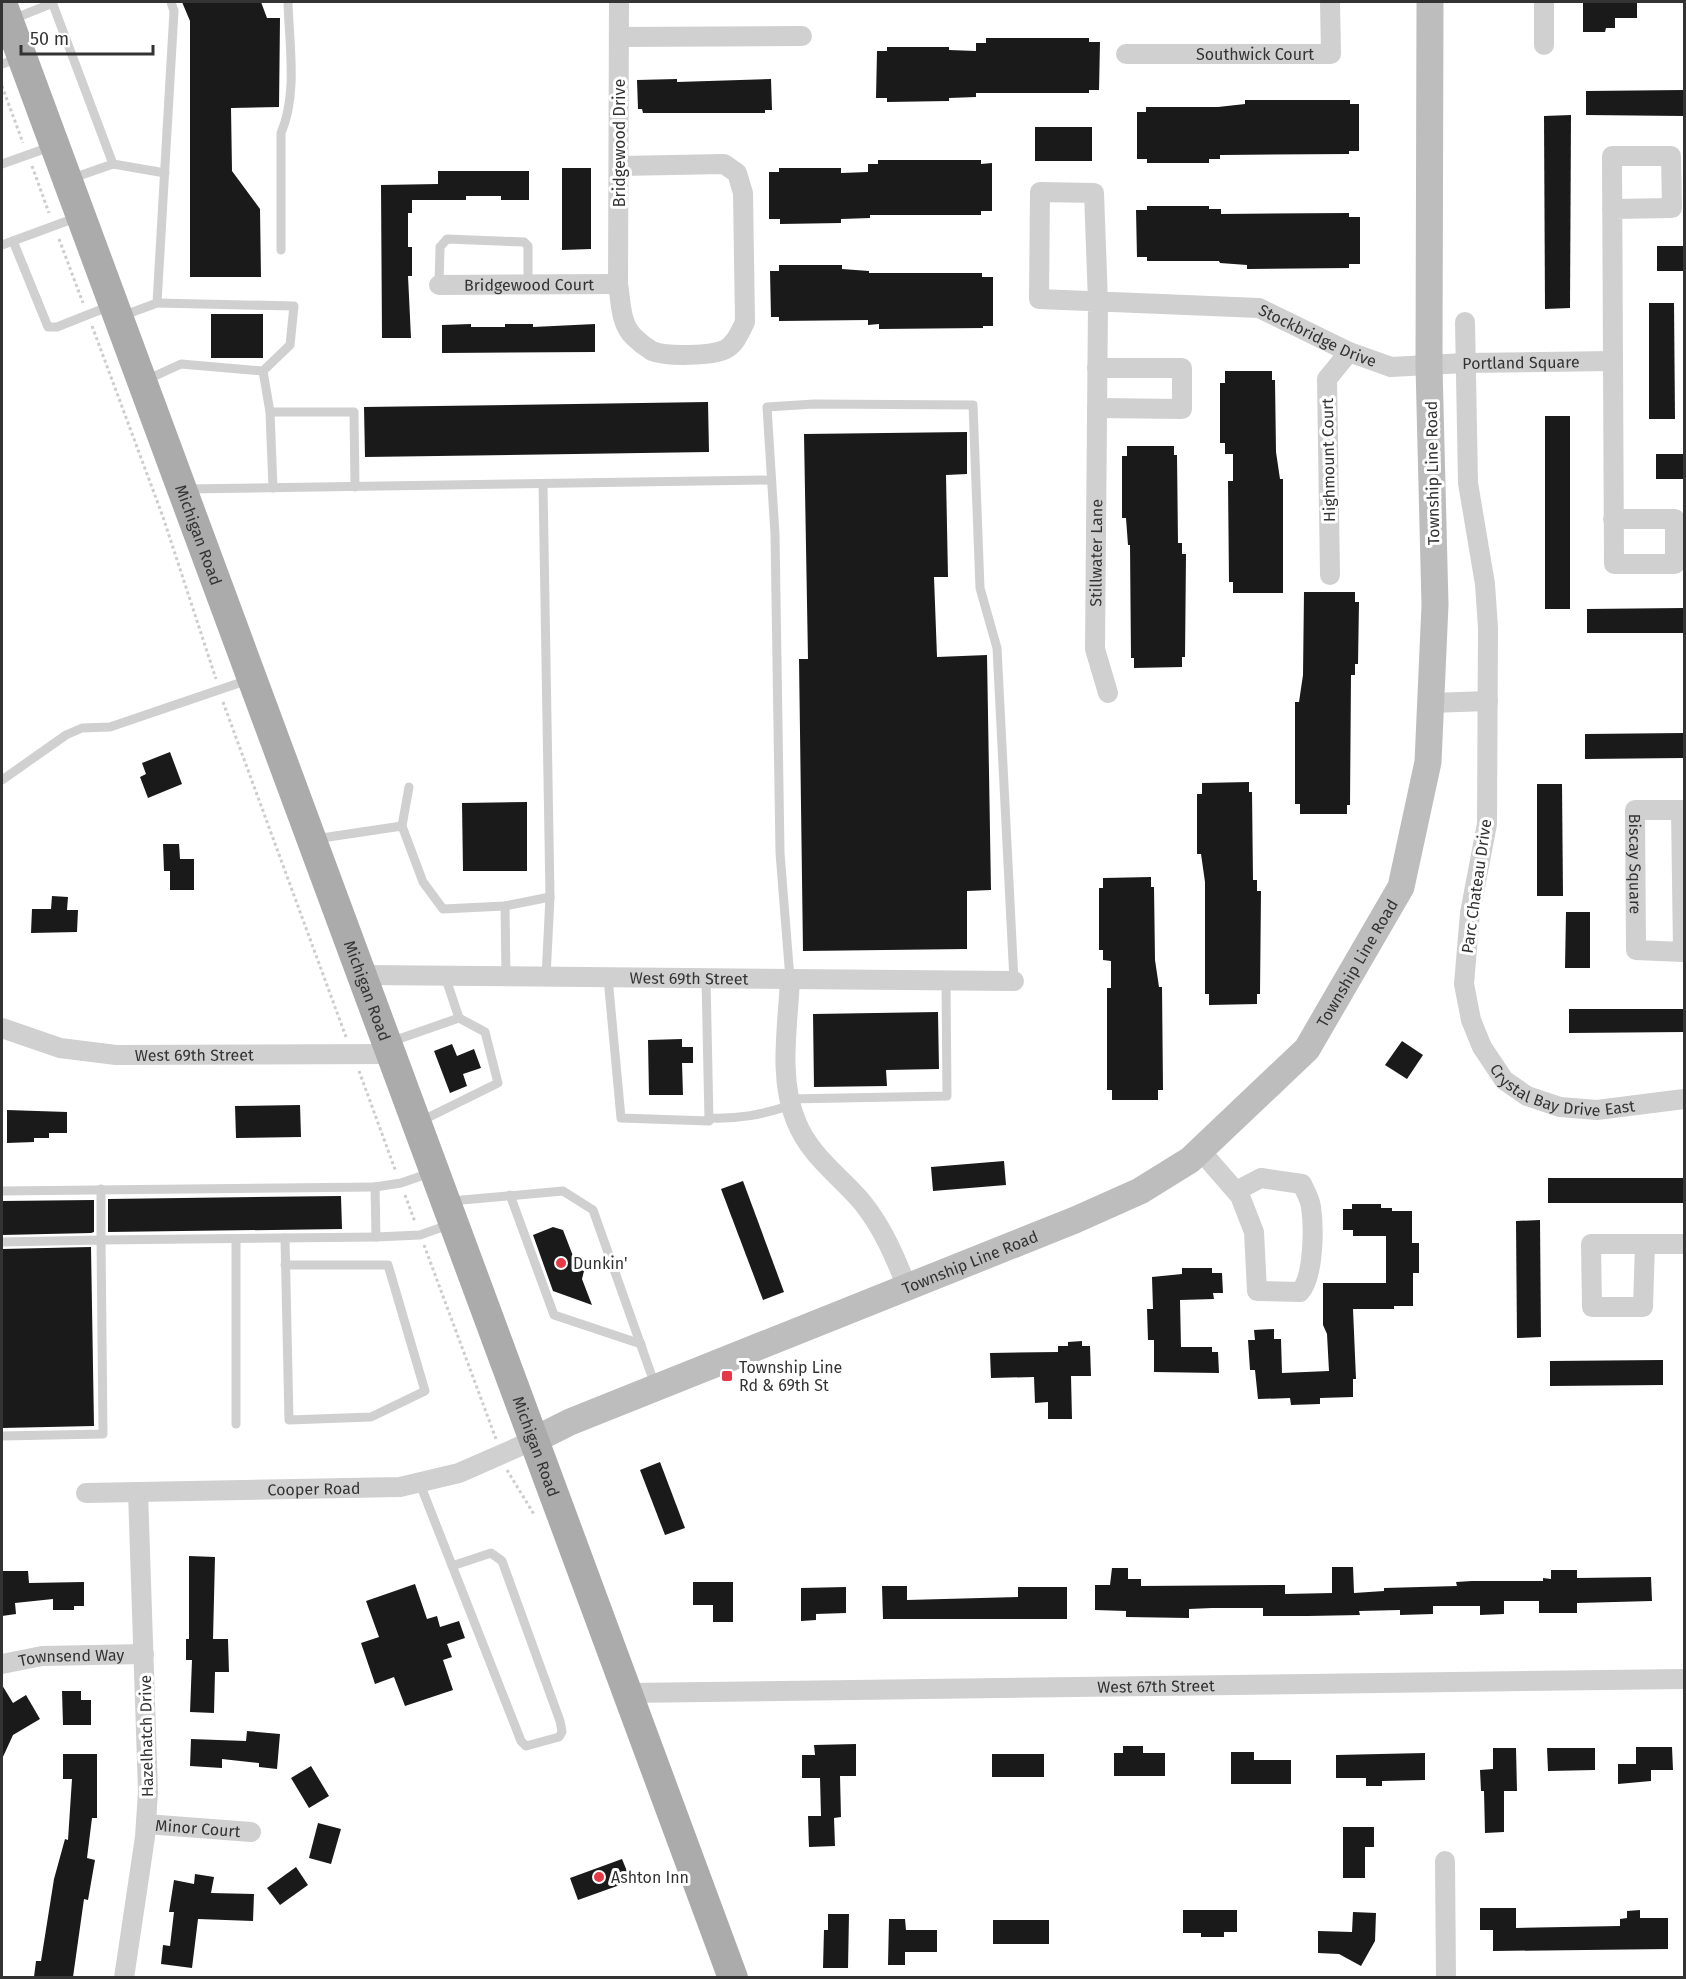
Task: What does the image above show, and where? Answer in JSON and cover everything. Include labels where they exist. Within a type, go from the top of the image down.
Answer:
[{"type":"main road","name":"Township Line Road","points":[[534,1440],[563,1425],[1075,1220],[1140,1191],[1190,1160],[1307,1049],[1401,887],[1428,762],[1435,605],[1430,366],[1430,2]]},
{"type":"main road","name":"Michigan Road","points":[[5,12],[12,61],[56,146],[118,310],[733,1977]]},
{"type":"street","name":"Bridgewood Drive","points":[[619,2],[618,284],[624,322],[633,336],[652,351],[712,353],[728,348],[738,337],[745,322],[743,193],[737,173],[724,164],[620,165]]},
{"type":"street","name":"Southwick Court","points":[[1126,54],[1331,54],[1330,2]]},
{"type":"street","points":[[1544,2],[1544,45]]},
{"type":"street","points":[[619,37],[802,36]]},
{"type":"street","name":"Stockbridge Drive","points":[[1098,303],[1094,193],[1040,192],[1039,299],[1098,303],[1259,308],[1349,352],[1391,367],[1430,366]]},
{"type":"street","points":[[1612,209],[1614,519]]},
{"type":"street","name":"Bridgewood Court","points":[[439,285],[618,284]]},
{"type":"street","name":"Stillwater Lane","points":[[1098,303],[1095,649],[1108,693]]},
{"type":"street","name":"Parc Chateau Drive","points":[[1465,322],[1468,483],[1488,615],[1487,824],[1470,912],[1464,984],[1470,1020]]},
{"type":"street","name":"Highmount Court","points":[[1330,575],[1327,379],[1349,352]]},
{"type":"street","name":"Portland Square","points":[[1430,366],[1465,363],[1612,361]]},
{"type":"street","points":[[1097,368],[1182,368],[1182,409],[1097,408]]},
{"type":"street","points":[[1431,703],[1488,701]]},
{"type":"street","name":"Biscay Square","points":[[1635,810],[1681,810],[1684,952],[1636,950],[1635,810]]},
{"type":"street","name":"West 69th Street","points":[[363,975],[1014,981]]},
{"type":"street","points":[[790,979],[786,1069],[790,1102],[801,1133],[816,1156],[863,1204],[878,1224],[907,1287]]},
{"type":"street","name":"Crystal Bay Drive East","points":[[1470,1020],[1482,1047],[1504,1080],[1527,1096],[1560,1107],[1597,1110],[1684,1099]]},
{"type":"street","name":"West 69th Street","points":[[2,1028],[60,1048],[116,1055],[352,1054],[389,1048]]},
{"type":"street","points":[[1200,1150],[1236,1191],[1254,1232],[1257,1291],[1300,1292],[1311,1264],[1311,1206],[1302,1184],[1261,1178],[1236,1191]]},
{"type":"street","points":[[1645,1244],[1684,1244]]},
{"type":"street","name":"Cooper Road","points":[[86,1493],[372,1489],[420,1484],[478,1466],[534,1440]]},
{"type":"street","name":"Hazelhatch Drive","points":[[124,1977],[146,1824],[148,1781],[138,1492]]},
{"type":"street","name":"Townsend Way","points":[[2,1664],[42,1656],[144,1654]]},
{"type":"street","name":"West 67th Street","points":[[628,1693],[1684,1679]]},
{"type":"street","name":"Minor Court","points":[[146,1824],[250,1832]]},
{"type":"street","points":[[1445,1861],[1446,1977]]},
{"type":"lane","points":[[5,12],[52,2],[112,164]]},
{"type":"lane","points":[[157,303],[174,11],[171,2]]},
{"type":"lane","points":[[281,250],[281,133],[289,116],[290,82],[288,2]]},
{"type":"lane","points":[[2,164],[56,146]]},
{"type":"lane","points":[[68,179],[112,164],[165,173]]},
{"type":"lane","points":[[2,245],[82,215]]},
{"type":"lane","points":[[439,285],[440,247],[447,239],[524,242],[528,246],[528,284]]},
{"type":"lane","points":[[13,241],[48,327],[88,315],[157,303],[294,306],[290,345],[263,371],[181,364],[143,381]]},
{"type":"lane","points":[[263,371],[270,412],[273,488]]},
{"type":"lane","points":[[790,979],[780,853],[778,679],[767,407],[814,404],[973,405],[980,588],[997,648],[1014,981]]},
{"type":"lane","points":[[270,412],[354,412],[355,487]]},
{"type":"lane","points":[[183,489],[771,480]]},
{"type":"lane","points":[[543,484],[550,897],[546,977]]},
{"type":"lane","points":[[2,780],[66,735],[82,728],[110,727],[253,679]]},
{"type":"lane","points":[[409,787],[402,826],[423,882],[443,909],[505,906],[550,897]]},
{"type":"lane","points":[[312,840],[402,826]]},
{"type":"lane","points":[[505,906],[507,977]]},
{"type":"lane","points":[[417,1123],[498,1083],[485,1032],[459,1018],[445,976]]},
{"type":"lane","points":[[608,978],[621,1118],[709,1121],[709,1118],[740,1119],[763,1114],[790,1102],[947,1096],[946,981]]},
{"type":"lane","points":[[706,978],[709,1118]]},
{"type":"lane","points":[[389,1048],[459,1018]]},
{"type":"lane","points":[[2,1191],[375,1187],[401,1184],[435,1172]]},
{"type":"lane","points":[[375,1187],[376,1237]]},
{"type":"lane","points":[[2,1436],[103,1434],[101,1189]]},
{"type":"lane","points":[[2,1242],[420,1235],[450,1212],[510,1195],[563,1191],[593,1210],[656,1388]]},
{"type":"lane","points":[[510,1195],[554,1315],[641,1344]]},
{"type":"lane","points":[[285,1238],[285,1264],[289,1420],[371,1417],[425,1390],[388,1264],[285,1264]]},
{"type":"lane","points":[[236,1239],[236,1424]]},
{"type":"lane","points":[[420,1484],[452,1566],[521,1741],[526,1746],[535,1746],[559,1737],[562,1732],[560,1721],[502,1561],[491,1552],[452,1566]]},
{"type":"path","points":[[62,247],[163,517],[219,690],[488,1417]]},
{"type":"building","points":[[182,2],[261,2],[267,18],[280,18],[279,107],[231,108],[232,171],[260,209],[261,277],[190,277],[190,21]]},
{"type":"building","points":[[1583,2],[1637,2],[1637,18],[1615,18],[1615,28],[1606,28],[1605,32],[1583,32]]},
{"type":"building","points":[[986,38],[1089,38],[1089,42],[1100,42],[1099,90],[1089,90],[1089,93],[976,93],[976,97],[949,98],[949,101],[887,102],[887,98],[876,98],[877,51],[887,51],[887,47],[949,47],[949,50],[976,51],[976,43],[986,43]]},
{"type":"building","points":[[677,79],[677,82],[771,79],[772,110],[765,110],[765,113],[643,113],[642,109],[638,109],[637,80]]},
{"type":"building","points":[[1684,90],[1684,116],[1586,115],[1586,91]]},
{"type":"building","points":[[1245,100],[1350,100],[1350,104],[1359,104],[1359,151],[1349,151],[1349,154],[1220,155],[1220,159],[1209,159],[1209,163],[1147,163],[1147,159],[1137,159],[1137,112],[1146,112],[1146,107],[1218,107],[1245,104]]},
{"type":"building","points":[[1571,115],[1570,308],[1545,309],[1544,116]]},
{"type":"building","points":[[1035,127],[1092,127],[1092,161],[1035,161]]},
{"type":"building","points":[[878,160],[981,160],[981,164],[992,163],[992,211],[981,211],[981,215],[870,215],[870,218],[841,219],[841,223],[780,224],[780,219],[769,219],[769,172],[779,172],[779,168],[841,168],[841,173],[868,172],[868,164],[878,164]]},
{"type":"building","points":[[562,168],[591,168],[591,249],[562,250]]},
{"type":"building","points":[[438,171],[529,171],[529,200],[501,200],[501,196],[466,196],[466,200],[412,200],[412,213],[408,213],[408,247],[412,247],[412,276],[408,276],[411,338],[382,338],[381,185],[438,184]]},
{"type":"building","points":[[1147,206],[1209,206],[1209,209],[1221,209],[1221,214],[1349,213],[1349,217],[1360,217],[1360,264],[1349,264],[1349,268],[1247,269],[1247,265],[1220,263],[1219,261],[1147,261],[1147,257],[1137,257],[1136,210],[1147,210]]},
{"type":"building","points":[[1657,246],[1684,246],[1684,271],[1657,271]]},
{"type":"building","points":[[779,265],[842,265],[842,269],[869,271],[869,273],[982,273],[982,277],[993,277],[993,326],[879,329],[879,324],[868,325],[868,320],[779,321],[779,317],[771,317],[770,271],[779,271]]},
{"type":"building","points":[[1649,303],[1674,303],[1675,419],[1649,419]]},
{"type":"building","points":[[211,314],[263,314],[263,358],[211,358]]},
{"type":"building","points":[[471,324],[471,327],[505,327],[505,324],[533,324],[533,327],[595,324],[595,352],[442,353],[442,325]]},
{"type":"building","points":[[1225,371],[1272,371],[1272,380],[1275,380],[1276,452],[1280,479],[1283,479],[1283,593],[1233,593],[1233,582],[1229,582],[1228,481],[1233,481],[1233,454],[1225,454],[1225,443],[1220,443],[1220,383],[1225,383]]},
{"type":"building","points":[[708,402],[709,452],[365,457],[364,407]]},
{"type":"building","points":[[1545,416],[1570,416],[1570,609],[1545,609]]},
{"type":"building","points":[[967,432],[967,474],[946,475],[948,577],[934,577],[937,657],[987,655],[991,890],[967,891],[967,949],[803,951],[799,659],[808,659],[804,434]]},
{"type":"building","points":[[1127,446],[1174,446],[1174,455],[1177,455],[1178,543],[1182,543],[1182,554],[1186,554],[1185,657],[1182,657],[1182,667],[1134,668],[1134,658],[1131,658],[1130,545],[1128,545],[1126,518],[1122,518],[1122,456],[1127,456]]},
{"type":"building","points":[[1656,454],[1684,454],[1684,479],[1656,479]]},
{"type":"building","points":[[1304,592],[1355,592],[1355,602],[1359,602],[1358,664],[1355,664],[1355,675],[1351,675],[1350,805],[1347,805],[1347,814],[1300,814],[1300,804],[1295,804],[1295,702],[1299,702],[1303,675]]},
{"type":"building","points":[[1684,608],[1684,633],[1587,633],[1587,609]]},
{"type":"building","points":[[1684,733],[1684,758],[1585,759],[1585,734]]},
{"type":"building","points":[[170,752],[182,784],[148,798],[140,777],[146,774],[142,763]]},
{"type":"building","points":[[1249,782],[1249,792],[1252,792],[1253,880],[1257,880],[1257,891],[1261,891],[1260,994],[1257,994],[1257,1004],[1209,1005],[1209,994],[1205,994],[1205,882],[1201,854],[1197,854],[1197,794],[1202,794],[1202,783]]},
{"type":"building","points":[[1537,784],[1562,784],[1563,896],[1537,896]]},
{"type":"building","points":[[527,802],[527,871],[463,871],[462,803]]},
{"type":"building","points":[[163,844],[179,844],[180,859],[194,859],[194,890],[170,890],[170,871],[164,871]]},
{"type":"building","points":[[1151,877],[1151,887],[1154,887],[1155,960],[1159,987],[1162,987],[1163,1090],[1158,1090],[1158,1100],[1112,1100],[1112,1090],[1107,1090],[1107,988],[1111,988],[1111,961],[1103,960],[1103,950],[1099,950],[1099,888],[1103,888],[1103,878]]},
{"type":"building","points":[[52,896],[68,897],[67,910],[78,910],[77,932],[31,933],[32,909],[51,909]]},
{"type":"building","points":[[1566,912],[1590,912],[1590,968],[1565,968]]},
{"type":"building","points":[[1569,1009],[1684,1009],[1684,1032],[1569,1033]]},
{"type":"building","points":[[938,1012],[939,1069],[886,1070],[887,1086],[814,1087],[813,1014]]},
{"type":"building","points":[[682,1039],[682,1047],[693,1047],[693,1063],[682,1063],[683,1095],[649,1095],[648,1040]]},
{"type":"building","points":[[1402,1041],[1423,1055],[1407,1079],[1385,1065]]},
{"type":"building","points":[[452,1044],[457,1056],[474,1049],[481,1068],[463,1074],[467,1086],[450,1093],[434,1051]]},
{"type":"building","points":[[300,1105],[301,1137],[236,1138],[235,1106]]},
{"type":"building","points":[[7,1110],[67,1112],[67,1133],[49,1133],[49,1138],[34,1138],[34,1142],[7,1143]]},
{"type":"building","points":[[1004,1161],[1006,1185],[933,1191],[931,1167]]},
{"type":"building","points":[[1548,1178],[1684,1178],[1684,1203],[1548,1203]]},
{"type":"building","points":[[743,1181],[784,1292],[763,1300],[721,1189]]},
{"type":"building","points":[[341,1196],[342,1229],[108,1232],[108,1199]]},
{"type":"building","points":[[94,1200],[94,1232],[2,1235],[2,1201]]},
{"type":"building","points":[[1352,1204],[1381,1204],[1381,1208],[1392,1208],[1392,1211],[1412,1211],[1412,1243],[1419,1243],[1419,1273],[1413,1273],[1413,1306],[1394,1306],[1394,1309],[1353,1309],[1356,1379],[1353,1379],[1353,1397],[1320,1398],[1320,1404],[1291,1405],[1290,1398],[1258,1399],[1255,1370],[1250,1370],[1248,1340],[1255,1340],[1254,1330],[1274,1329],[1274,1339],[1281,1339],[1282,1373],[1329,1371],[1327,1334],[1323,1325],[1323,1283],[1386,1283],[1386,1236],[1353,1236],[1353,1230],[1343,1230],[1343,1209],[1352,1209]]},
{"type":"building","points":[[1540,1220],[1541,1337],[1517,1338],[1516,1221]]},
{"type":"building","name":"Dunkin'","points":[[553,1227],[563,1230],[578,1269],[584,1271],[582,1279],[592,1305],[553,1291],[533,1235]]},
{"type":"building","points":[[91,1247],[94,1426],[2,1428],[2,1249]]},
{"type":"building","points":[[1182,1268],[1212,1268],[1212,1273],[1222,1273],[1223,1293],[1213,1293],[1214,1299],[1180,1300],[1181,1347],[1212,1347],[1212,1352],[1218,1352],[1219,1373],[1154,1372],[1154,1340],[1148,1340],[1147,1309],[1153,1309],[1152,1277],[1182,1274]]},
{"type":"building","points":[[1082,1341],[1082,1346],[1090,1346],[1091,1376],[1071,1376],[1072,1419],[1048,1419],[1048,1402],[1035,1403],[1034,1377],[991,1378],[990,1353],[1058,1352],[1058,1346],[1068,1346],[1068,1342]]},
{"type":"building","points":[[1663,1360],[1663,1385],[1550,1386],[1550,1361]]},
{"type":"building","points":[[660,1462],[685,1528],[665,1535],[640,1470]]},
{"type":"building","points":[[189,1556],[215,1557],[213,1639],[228,1639],[229,1672],[215,1672],[214,1713],[190,1712],[192,1660],[186,1660],[186,1639],[189,1639]]},
{"type":"building","points":[[1332,1567],[1353,1567],[1354,1593],[1384,1591],[1384,1588],[1457,1586],[1456,1582],[1543,1581],[1543,1578],[1551,1579],[1551,1570],[1577,1570],[1577,1578],[1651,1577],[1652,1601],[1577,1603],[1577,1613],[1539,1613],[1539,1601],[1504,1601],[1504,1614],[1480,1615],[1480,1606],[1433,1606],[1433,1614],[1400,1615],[1400,1610],[1359,1611],[1360,1615],[1308,1616],[1263,1616],[1263,1608],[1212,1608],[1189,1609],[1189,1618],[1126,1617],[1126,1611],[1095,1610],[1095,1585],[1110,1585],[1112,1568],[1128,1568],[1128,1579],[1141,1579],[1141,1586],[1285,1585],[1285,1594],[1332,1593]]},
{"type":"building","points":[[2,1571],[28,1571],[29,1583],[84,1582],[84,1606],[74,1606],[74,1610],[53,1610],[53,1599],[15,1603],[16,1614],[2,1616]]},
{"type":"building","points":[[693,1582],[733,1582],[733,1622],[713,1622],[713,1605],[693,1605]]},
{"type":"building","points":[[415,1584],[427,1619],[437,1616],[440,1627],[459,1621],[465,1638],[447,1644],[452,1657],[443,1660],[453,1690],[405,1706],[394,1677],[375,1684],[361,1643],[379,1637],[366,1601]]},
{"type":"building","points":[[882,1586],[907,1586],[907,1600],[1018,1597],[1018,1587],[1067,1587],[1067,1619],[883,1619]]},
{"type":"building","points":[[846,1587],[846,1613],[816,1614],[816,1620],[801,1621],[801,1588]]},
{"type":"building","points":[[2,1685],[13,1703],[26,1695],[40,1719],[13,1735],[2,1759]]},
{"type":"building","points":[[62,1691],[81,1691],[81,1700],[91,1700],[91,1725],[63,1725]]},
{"type":"building","points":[[247,1731],[280,1734],[277,1769],[259,1767],[259,1763],[222,1759],[222,1768],[190,1766],[191,1739],[246,1741]]},
{"type":"building","points":[[856,1744],[856,1776],[840,1776],[841,1817],[834,1818],[835,1846],[809,1847],[808,1816],[821,1816],[820,1778],[802,1778],[802,1755],[815,1755],[814,1745]]},
{"type":"building","points":[[1123,1746],[1143,1746],[1143,1753],[1165,1753],[1165,1776],[1114,1776],[1114,1753],[1123,1753]]},
{"type":"building","points":[[1636,1747],[1672,1747],[1673,1770],[1651,1770],[1651,1781],[1618,1784],[1618,1764],[1636,1764]]},
{"type":"building","points":[[1493,1748],[1516,1748],[1517,1791],[1504,1791],[1504,1832],[1485,1833],[1484,1791],[1481,1791],[1480,1770],[1493,1769]]},
{"type":"building","points":[[1547,1748],[1595,1748],[1595,1770],[1548,1771]]},
{"type":"building","points":[[1231,1752],[1254,1752],[1254,1760],[1291,1760],[1291,1784],[1231,1784]]},
{"type":"building","points":[[1425,1753],[1425,1780],[1382,1781],[1382,1786],[1366,1786],[1366,1778],[1336,1778],[1336,1755]]},
{"type":"building","points":[[63,1754],[97,1754],[97,1818],[92,1818],[87,1858],[95,1860],[88,1900],[84,1899],[73,1977],[34,1977],[36,1961],[41,1961],[54,1879],[65,1839],[68,1840],[72,1779],[63,1779]]},
{"type":"building","points":[[992,1754],[1044,1754],[1044,1777],[992,1777]]},
{"type":"building","points":[[311,1766],[329,1796],[309,1808],[291,1778]]},
{"type":"building","points":[[318,1823],[341,1829],[331,1864],[309,1858]]},
{"type":"building","points":[[1343,1827],[1374,1827],[1374,1847],[1365,1847],[1365,1878],[1343,1878]]},
{"type":"building","name":"Ashton Inn","points":[[622,1859],[631,1881],[578,1900],[570,1878]]},
{"type":"building","points":[[296,1867],[308,1885],[280,1905],[267,1888]]},
{"type":"building","points":[[195,1874],[214,1877],[211,1893],[254,1894],[253,1921],[198,1919],[192,1968],[161,1964],[163,1945],[170,1946],[174,1912],[169,1912],[174,1880],[194,1884]]},
{"type":"building","points":[[1480,1908],[1516,1908],[1516,1928],[1620,1926],[1620,1919],[1627,1918],[1627,1911],[1640,1910],[1640,1918],[1668,1918],[1668,1949],[1493,1951],[1493,1930],[1480,1930]]},
{"type":"building","points":[[1183,1910],[1237,1910],[1237,1932],[1224,1932],[1224,1937],[1201,1937],[1201,1933],[1183,1933]]},
{"type":"building","points":[[1353,1912],[1376,1913],[1375,1941],[1361,1966],[1339,1954],[1318,1953],[1318,1931],[1352,1932]]},
{"type":"building","points":[[828,1914],[849,1914],[848,1968],[823,1968],[824,1930],[828,1930]]},
{"type":"building","points":[[889,1919],[905,1919],[906,1930],[937,1930],[937,1952],[905,1952],[905,1965],[888,1965]]},
{"type":"building","points":[[993,1920],[1049,1920],[1049,1944],[993,1944]]},
{"type":"place","name":"Dunkin'","points":[[561,1263]]},
{"type":"place","name":"Township Line Rd & 69th St","points":[[727,1376]]},
{"type":"place","name":"Ashton Inn","points":[[599,1877]]}]
